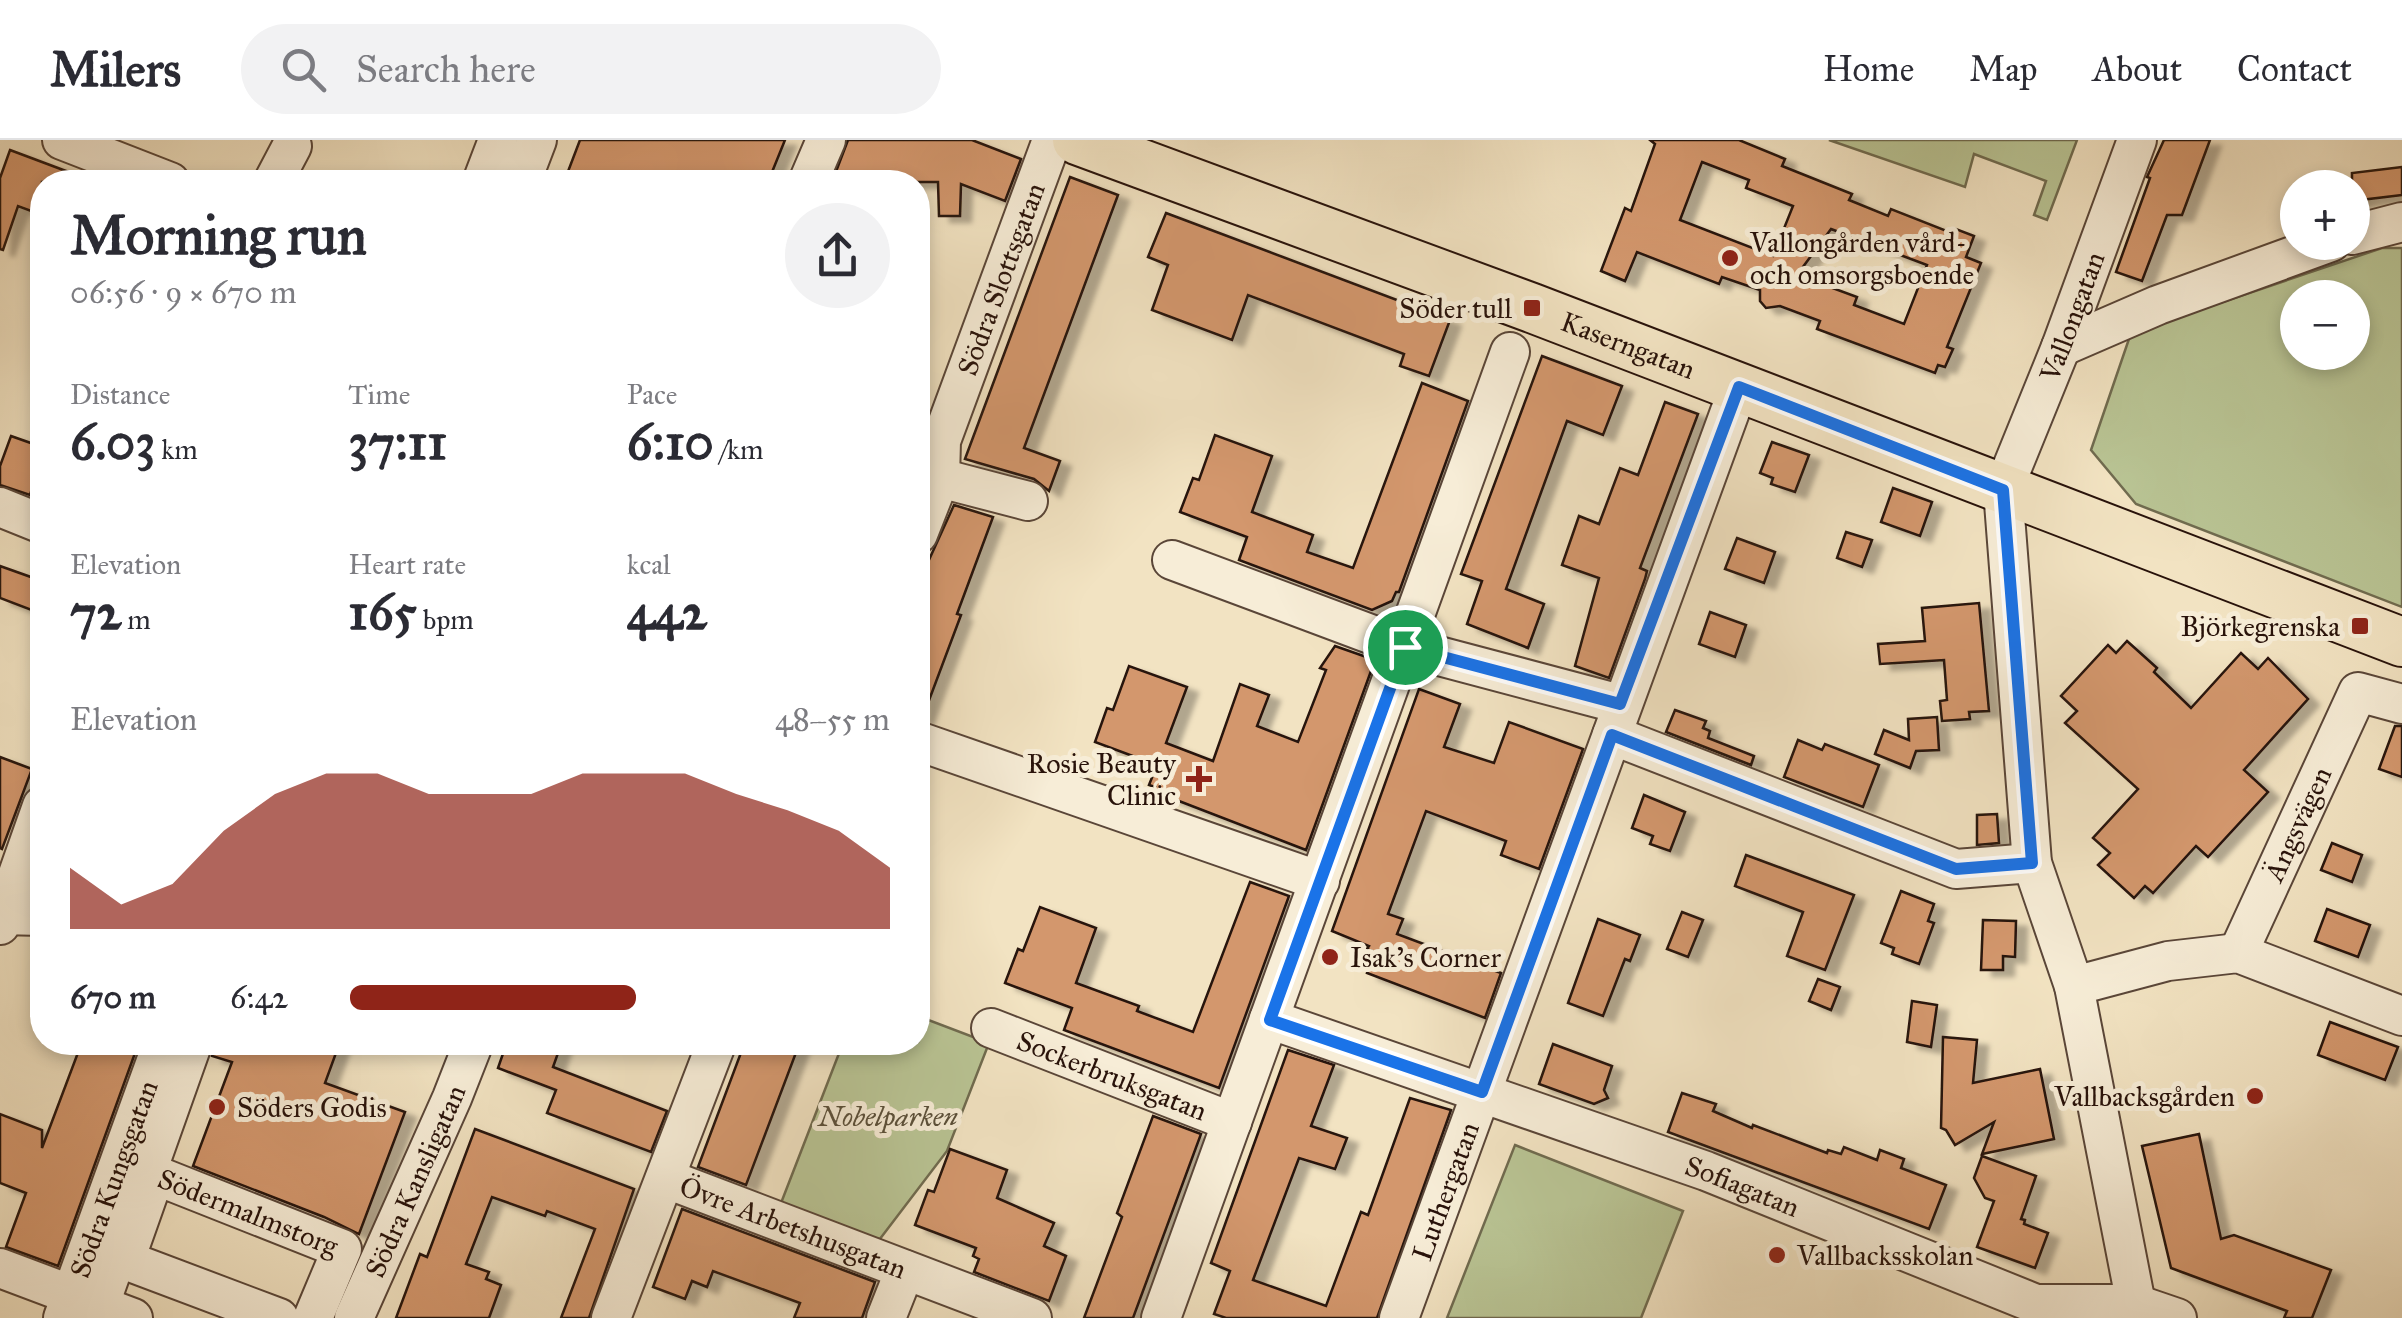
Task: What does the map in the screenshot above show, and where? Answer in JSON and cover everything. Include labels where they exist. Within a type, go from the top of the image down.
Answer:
[{"type":"main road","name":"Kaserngatan","points":[[1077,140],[1739,387],[2402,642]]},
{"type":"street","points":[[62,140],[139,170]]},
{"type":"street","points":[[487,170],[498,140]]},
{"type":"street","points":[[526,170],[537,140]]},
{"type":"street","points":[[813,170],[826,140]]},
{"type":"street","name":"Södra Slottsgatan","points":[[930,471],[1052,140]]},
{"type":"street","name":"Vallongatan","points":[[2003,490],[2137,140]]},
{"type":"street","points":[[279,170],[292,146]]},
{"type":"street","points":[[2370,230],[2402,222]]},
{"type":"street","points":[[2060,347],[2158,305],[2282,260]]},
{"type":"street","points":[[1161,1318],[1510,352]]},
{"type":"street","name":"Luthergatan","points":[[1399,1318],[1739,387]]},
{"type":"street","points":[[930,473],[1028,501]]},
{"type":"street","points":[[2003,490],[2032,863],[2074,986],[2136,1304]]},
{"type":"street","points":[[0,507],[30,519]]},
{"type":"street","points":[[1172,560],[1616,720],[1956,869],[2032,863]]},
{"type":"street","name":"Ängsvägen","points":[[2238,953],[2358,692],[2402,704]]},
{"type":"street","points":[[930,744],[1320,880]]},
{"type":"street","points":[[30,839],[1,919],[30,917]]},
{"type":"street","points":[[2074,986],[2168,961],[2238,953],[2402,1016]]},
{"type":"street","name":"Sofiagatan","points":[[1270,1020],[1706,1170],[2036,1304],[2136,1304],[2177,1318]]},
{"type":"street","name":"Sockerbruksgatan","points":[[991,1028],[1232,1122]]},
{"type":"street","name":"Södra Kungsgatan","points":[[92,1311],[159,1055]]},
{"type":"street","name":"Södra Kungsgatan","points":[[92,1311],[188,1055]]},
{"type":"street","name":"Södra Kansligatan","points":[[354,1318],[469,1055]]},
{"type":"street","points":[[611,1318],[712,1055]]},
{"type":"street","name":"Södermalmstorg","points":[[279,1318],[125,1260],[156,1176],[342,1249],[313,1318]]},
{"type":"street","name":"Övre Arbetshusgatan","points":[[667,1179],[1032,1318]]},
{"type":"street","points":[[0,1268],[92,1311]]},
{"type":"street","points":[[886,1318],[905,1270]]},
{"type":"green space","points":[[1829,140],[2077,140],[2047,220],[2034,215],[2046,181],[1974,154],[1965,187]]},
{"type":"green space","points":[[2382,248],[2402,248],[2402,607],[2136,504],[2091,450],[2131,333],[2280,283],[2280,370],[2370,370],[2370,280],[2288,280],[2347,260],[2370,260],[2370,252]]},
{"type":"green space","name":"Nobelparken","points":[[930,1021],[989,1043],[947,1151],[873,1248],[776,1216],[838,1055],[930,1055]]},
{"type":"green space","points":[[1515,1145],[1683,1211],[1641,1318],[1447,1318]]},
{"type":"building","points":[[580,140],[785,140],[773,170],[569,170]]},
{"type":"building","points":[[848,140],[972,140],[1021,159],[1005,201],[961,184],[960,216],[939,216],[938,182],[930,182],[930,170],[837,170]]},
{"type":"building","name":"Vallongården vård- och omsorgsboende","points":[[1650,140],[1739,140],[1785,159],[1782,166],[1852,194],[1849,200],[1888,216],[1891,209],[1954,234],[1956,229],[1974,236],[1966,257],[1981,263],[1947,347],[1953,349],[1945,367],[1938,365],[1935,373],[1817,329],[1820,321],[1780,306],[1766,308],[1760,301],[1760,290],[1722,277],[1719,284],[1637,252],[1625,281],[1601,271],[1625,208],[1631,211],[1655,144]],"holes":[[[1702,162],[1749,180],[1746,188],[1793,206],[1773,256],[1680,220]],[[1831,229],[1927,265],[1904,324],[1854,305],[1857,297],[1797,275]]]},
{"type":"building","points":[[2164,140],[2210,140],[2182,215],[2167,215],[2142,281],[2116,272],[2150,178],[2147,177]]},
{"type":"building","points":[[10,150],[63,170],[30,170],[30,210],[18,206],[3,250],[0,249],[0,178]]},
{"type":"building","points":[[2402,167],[2402,195],[2370,199],[2370,171]]},
{"type":"building","points":[[1070,177],[1118,195],[1024,448],[1060,461],[1049,491],[1034,479],[965,459]]},
{"type":"building","points":[[1166,213],[1450,320],[1429,376],[1400,366],[1404,354],[1248,295],[1232,340],[1152,310],[1168,265],[1148,257]]},
{"type":"building","points":[[1542,356],[1622,386],[1603,435],[1567,421],[1506,589],[1544,604],[1528,648],[1467,624],[1482,581],[1461,574]]},
{"type":"building","points":[[1422,383],[1468,401],[1399,592],[1392,601],[1372,610],[1239,560],[1247,537],[1180,512],[1193,478],[1199,480],[1215,435],[1272,456],[1252,512],[1313,535],[1307,552],[1353,568]]},
{"type":"building","points":[[1665,402],[1698,414],[1640,568],[1647,571],[1645,579],[1609,678],[1575,666],[1599,578],[1562,565],[1579,516],[1599,524],[1620,468],[1638,475]]},
{"type":"building","points":[[11,436],[30,443],[30,495],[0,485],[0,466]]},
{"type":"building","points":[[1772,442],[1809,455],[1795,492],[1771,484],[1773,478],[1760,473]]},
{"type":"building","points":[[1893,488],[1932,502],[1920,536],[1881,522]]},
{"type":"building","points":[[954,505],[993,517],[930,698],[930,558]]},
{"type":"building","points":[[1846,532],[1872,540],[1862,567],[1837,558]]},
{"type":"building","points":[[1737,538],[1775,552],[1764,583],[1725,569]]},
{"type":"building","points":[[0,566],[30,577],[30,609],[0,598]]},
{"type":"building","points":[[1979,603],[1989,711],[1969,712],[1970,719],[1942,721],[1940,701],[1947,700],[1944,660],[1880,664],[1878,644],[1925,641],[1922,608]]},
{"type":"building","points":[[1710,612],[1746,625],[1735,657],[1699,644]]},
{"type":"building","points":[[2127,641],[2157,668],[2154,672],[2191,708],[2241,653],[2258,669],[2268,658],[2308,699],[2244,770],[2268,792],[2208,857],[2196,846],[2153,893],[2145,886],[2134,898],[2098,865],[2110,853],[2093,838],[2138,789],[2065,723],[2077,711],[2061,696],[2108,645],[2116,653]]},
{"type":"building","points":[[1335,646],[1375,660],[1306,850],[1153,791],[1155,787],[1149,785],[1157,765],[1095,742],[1107,708],[1113,710],[1129,666],[1187,687],[1166,743],[1213,761],[1240,684],[1269,695],[1257,726],[1298,742],[1326,670],[1320,668]]},
{"type":"building","points":[[1419,689],[1460,704],[1444,747],[1494,763],[1509,722],[1583,749],[1539,869],[1501,855],[1506,841],[1426,811],[1388,914],[1403,919],[1397,934],[1501,973],[1485,1018],[1367,973],[1374,952],[1367,949],[1369,946],[1332,931]]},
{"type":"building","points":[[1675,710],[1706,721],[1703,728],[1710,731],[1708,738],[1754,756],[1751,765],[1666,732]]},
{"type":"building","points":[[1937,717],[1939,750],[1916,751],[1910,768],[1875,754],[1884,730],[1909,740],[1908,719]]},
{"type":"building","points":[[2395,726],[2402,726],[2402,777],[2379,769]]},
{"type":"building","points":[[1798,740],[1822,750],[1825,744],[1879,765],[1863,807],[1784,777]]},
{"type":"building","points":[[0,757],[30,768],[30,774],[0,848]]},
{"type":"building","points":[[1644,795],[1685,812],[1670,851],[1650,844],[1653,836],[1632,828]]},
{"type":"building","points":[[1997,814],[1999,843],[1977,845],[1977,815]]},
{"type":"building","points":[[2332,843],[2362,855],[2352,882],[2321,870]]},
{"type":"building","points":[[1746,855],[1854,895],[1825,970],[1787,956],[1803,912],[1735,886]]},
{"type":"building","points":[[1250,882],[1289,896],[1219,1088],[1064,1030],[1072,1008],[1005,983],[1040,907],[1096,928],[1076,983],[1139,1006],[1137,1011],[1193,1032]]},
{"type":"building","points":[[1901,891],[1934,904],[1928,921],[1934,923],[1919,964],[1892,954],[1894,948],[1881,943]]},
{"type":"building","points":[[2327,909],[2370,925],[2358,957],[2315,941]]},
{"type":"building","points":[[1682,912],[1703,920],[1688,957],[1667,949]]},
{"type":"building","points":[[1598,919],[1640,935],[1630,961],[1625,959],[1603,1016],[1568,1003]]},
{"type":"building","points":[[1983,920],[2016,921],[2015,957],[2003,956],[2003,970],[1981,970]]},
{"type":"building","points":[[1818,979],[1840,987],[1831,1010],[1809,1001]]},
{"type":"building","points":[[1912,1001],[1937,1005],[1931,1047],[1907,1042]]},
{"type":"building","points":[[2330,1022],[2398,1047],[2385,1080],[2318,1055]]},
{"type":"building","points":[[1943,1037],[1977,1040],[1973,1083],[2040,1069],[2054,1139],[1982,1154],[1994,1122],[1955,1145],[1941,1128]]},
{"type":"building","points":[[1553,1044],[1612,1066],[1604,1090],[1608,1098],[1594,1104],[1539,1084]]},
{"type":"building","points":[[1288,1050],[1334,1065],[1311,1126],[1347,1138],[1335,1169],[1299,1158],[1253,1280],[1326,1306],[1361,1212],[1368,1215],[1410,1098],[1451,1110],[1377,1318],[1226,1318],[1214,1314],[1230,1271],[1211,1263]]},
{"type":"building","points":[[77,1055],[134,1055],[58,1266],[6,1247],[26,1193],[0,1183],[0,1114],[42,1130],[42,1148]]},
{"type":"building","points":[[335,1055],[325,1083],[405,1112],[359,1234],[193,1166],[232,1062],[212,1056]]},
{"type":"building","points":[[502,1055],[557,1055],[553,1067],[667,1111],[651,1152],[547,1113],[556,1090],[498,1068]]},
{"type":"building","points":[[740,1055],[795,1055],[746,1185],[698,1167]]},
{"type":"building","points":[[1682,1093],[1716,1104],[1713,1111],[1752,1128],[1753,1125],[1827,1153],[1828,1150],[1841,1154],[1844,1147],[1877,1160],[1880,1150],[1904,1159],[1901,1168],[1946,1185],[1929,1229],[1668,1132]]},
{"type":"building","points":[[1153,1116],[1201,1134],[1133,1318],[1084,1318],[1122,1217],[1117,1213]]},
{"type":"building","points":[[475,1129],[634,1189],[589,1318],[561,1318],[595,1229],[492,1197],[466,1264],[489,1272],[486,1279],[501,1285],[489,1318],[396,1318],[420,1254],[427,1257]]},
{"type":"building","points":[[2199,1134],[2221,1239],[2234,1235],[2331,1270],[2312,1318],[2284,1318],[2287,1311],[2171,1268],[2142,1146]]},
{"type":"building","points":[[950,1149],[1007,1170],[997,1198],[1054,1223],[1044,1246],[1066,1256],[1049,1301],[974,1272],[979,1259],[973,1256],[976,1248],[915,1225],[928,1190],[934,1192]]},
{"type":"building","points":[[1982,1156],[2036,1176],[2021,1219],[2024,1224],[2048,1233],[2035,1268],[1977,1247],[1994,1201],[1985,1198],[1974,1178]]},
{"type":"building","points":[[682,1209],[875,1282],[862,1318],[794,1318],[800,1303],[713,1271],[707,1287],[692,1281],[685,1299],[653,1287]]},
{"type":"place","name":"Vallongården vård- och omsorgsboende","points":[[1730,258]]},
{"type":"place","name":"Söder tull","points":[[1532,308]]},
{"type":"place","name":"Björkegrenska","points":[[2360,626]]},
{"type":"place","name":"Rosie Beauty Clinic","points":[[1199,779]]},
{"type":"place","name":"Isak's Corner","points":[[1330,957]]},
{"type":"place","name":"Vallbacksgården","points":[[2255,1096]]},
{"type":"place","name":"Söders Godis","points":[[217,1107]]},
{"type":"place","name":"Vallbacksskolan","points":[[1777,1255]]},
{"type":"route","points":[[1739,387],[2003,490],[2032,863],[1956,869],[1612,735],[1482,1092],[1270,1020],[1405,647],[1620,704],[1739,387]]}]
